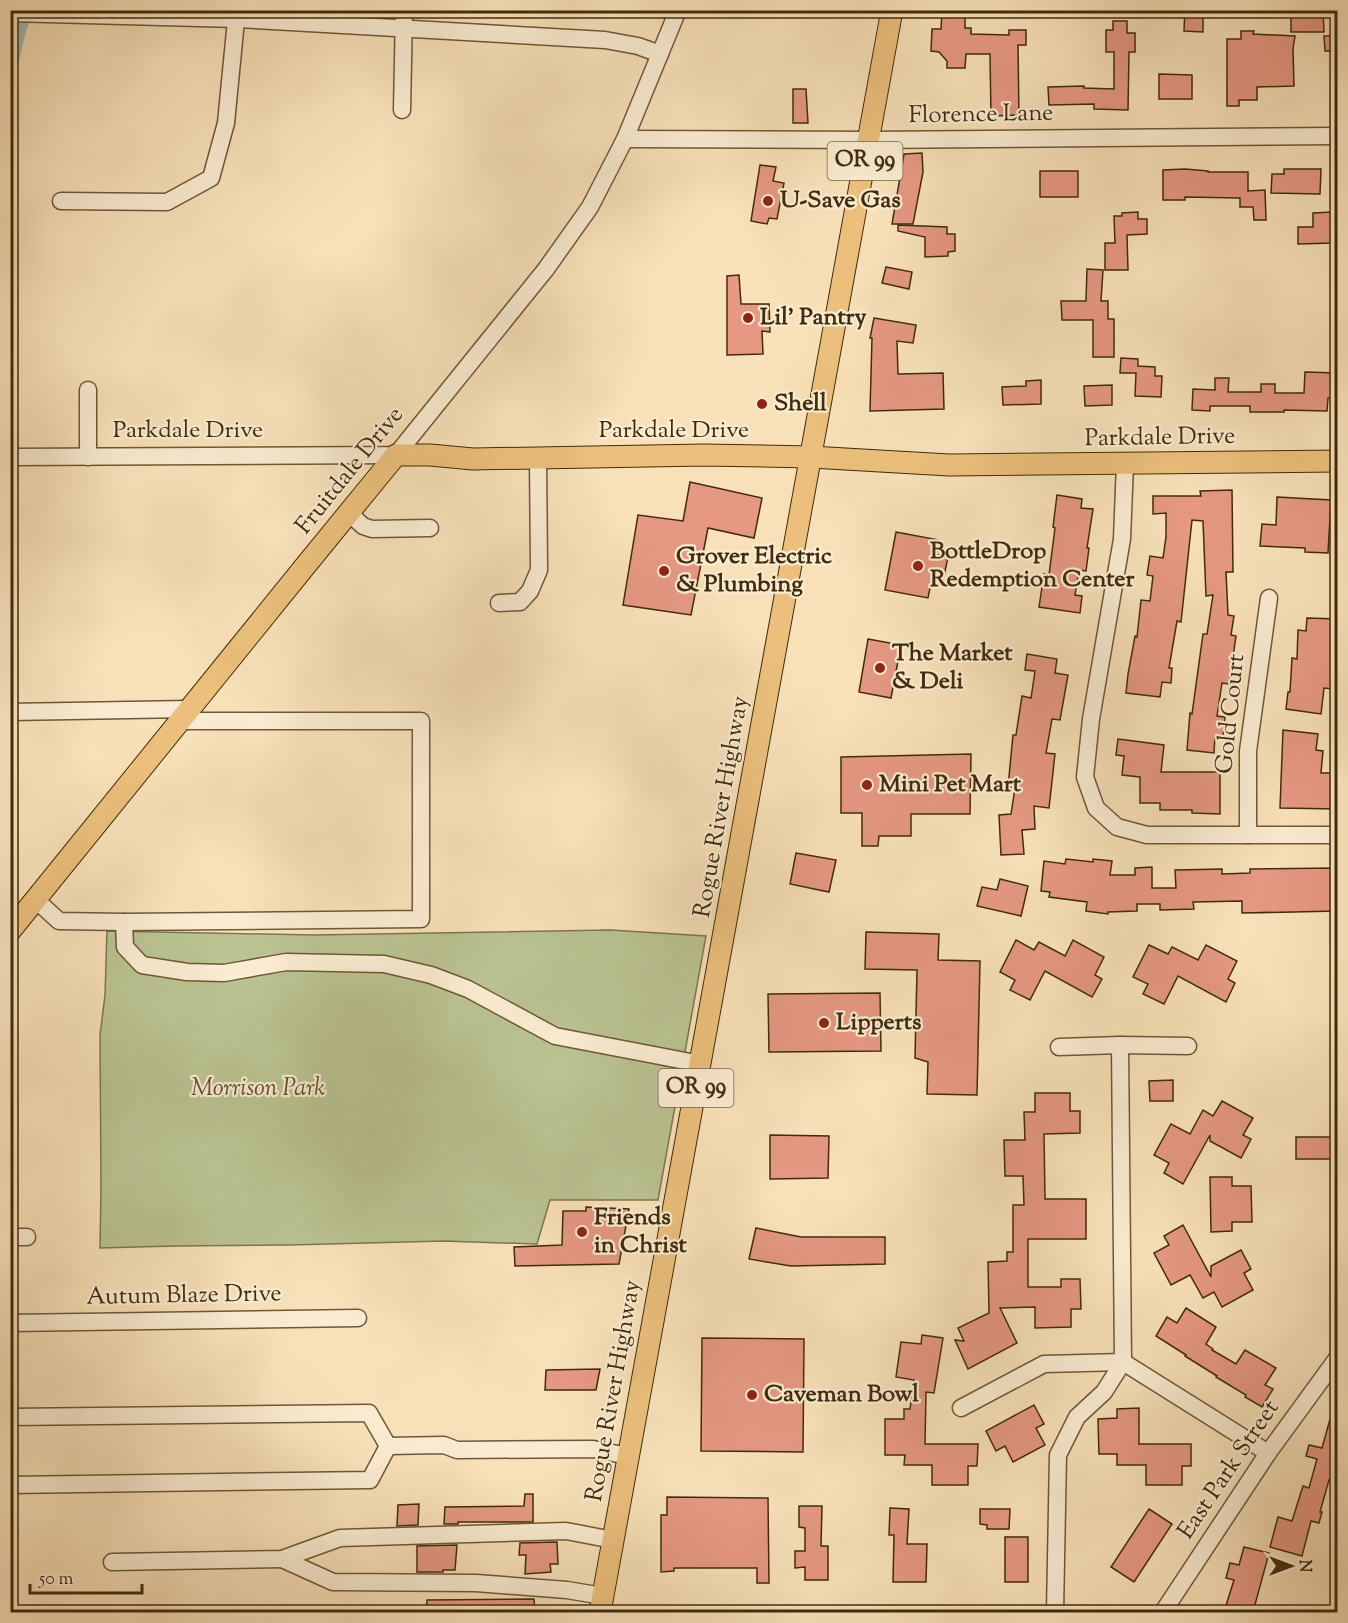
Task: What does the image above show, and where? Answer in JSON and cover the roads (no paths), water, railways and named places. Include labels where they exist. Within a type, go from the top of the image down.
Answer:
[{"type":"main road","name":"Rogue River Highway","points":[[602,1604],[892,10]]},
{"type":"main road","name":"Parkdale Drive","points":[[396,455],[473,459],[704,455],[811,457],[949,465],[1338,461]]},
{"type":"main road","name":"Fruitdale Drive","points":[[10,931],[396,455]]},
{"type":"street","points":[[402,110],[404,10]]},
{"type":"street","name":"Fruitdale Drive","points":[[396,455],[552,260],[590,207],[625,139],[678,10]]},
{"type":"street","points":[[14,13],[237,15],[403,29],[605,40],[638,46],[660,54]]},
{"type":"street","points":[[61,201],[166,202],[211,178],[226,123],[237,15]]},
{"type":"street","name":"Florence Lane","points":[[625,139],[868,140],[1338,136]]},
{"type":"street","points":[[88,390],[88,457]]},
{"type":"street","name":"Parkdale Drive","points":[[10,456],[396,455]]},
{"type":"street","points":[[499,603],[520,602],[530,591],[539,570],[538,458]]},
{"type":"street","points":[[1125,464],[1122,539],[1091,719],[1085,777],[1096,808],[1117,827],[1147,835],[1338,835]]},
{"type":"street","points":[[348,513],[363,526],[372,529],[430,528]]},
{"type":"street","name":"Gold Court","points":[[1248,835],[1248,751],[1269,598]]},
{"type":"street","points":[[10,712],[421,721],[421,919],[59,921],[36,900]]},
{"type":"street","points":[[124,922],[125,947],[142,965],[187,972],[224,973],[286,962],[384,964],[430,975],[468,989],[555,1036],[701,1064]]},
{"type":"street","points":[[1055,1612],[1058,1455],[1077,1417],[1104,1392],[1123,1362],[1120,1045]]},
{"type":"street","points":[[1059,1047],[1188,1046]]},
{"type":"street","name":"Autum Blaze Drive","points":[[10,1323],[358,1318]]},
{"type":"street","name":"East Park Street","points":[[1163,1612],[1268,1453],[1338,1357]]},
{"type":"street","points":[[961,1408],[1044,1365],[1123,1362],[1268,1453]]},
{"type":"street","points":[[10,1417],[369,1413],[388,1446]]},
{"type":"street","points":[[388,1446],[444,1445],[457,1450],[593,1449],[628,1456]]},
{"type":"street","points":[[10,1485],[370,1480],[388,1446]]},
{"type":"street","points":[[112,1562],[282,1559],[340,1538],[566,1531],[613,1540]]},
{"type":"street","points":[[282,1559],[333,1582],[476,1583],[567,1590],[602,1604]]},
{"type":"waterway","points":[[10,65],[26,10]]},
{"type":"place","name":"U-Save Gas","points":[[768,201]]},
{"type":"place","name":"Lil' Pantry","points":[[748,318]]},
{"type":"place","name":"Shell","points":[[762,404]]},
{"type":"place","name":"BottleDrop Redemption Center","points":[[918,566]]},
{"type":"place","name":"Grover Electric & Plumbing","points":[[664,571]]},
{"type":"place","name":"The Market & Deli","points":[[880,668]]},
{"type":"place","name":"Mini Pet Mart","points":[[867,785]]},
{"type":"place","name":"Lipperts","points":[[824,1023]]},
{"type":"place","name":"Friends in Christ","points":[[582,1232]]},
{"type":"place","name":"Caveman Bowl","points":[[752,1395]]},
{"type":"park label","name":"Morrison Park","points":[[258,1089]]}]
